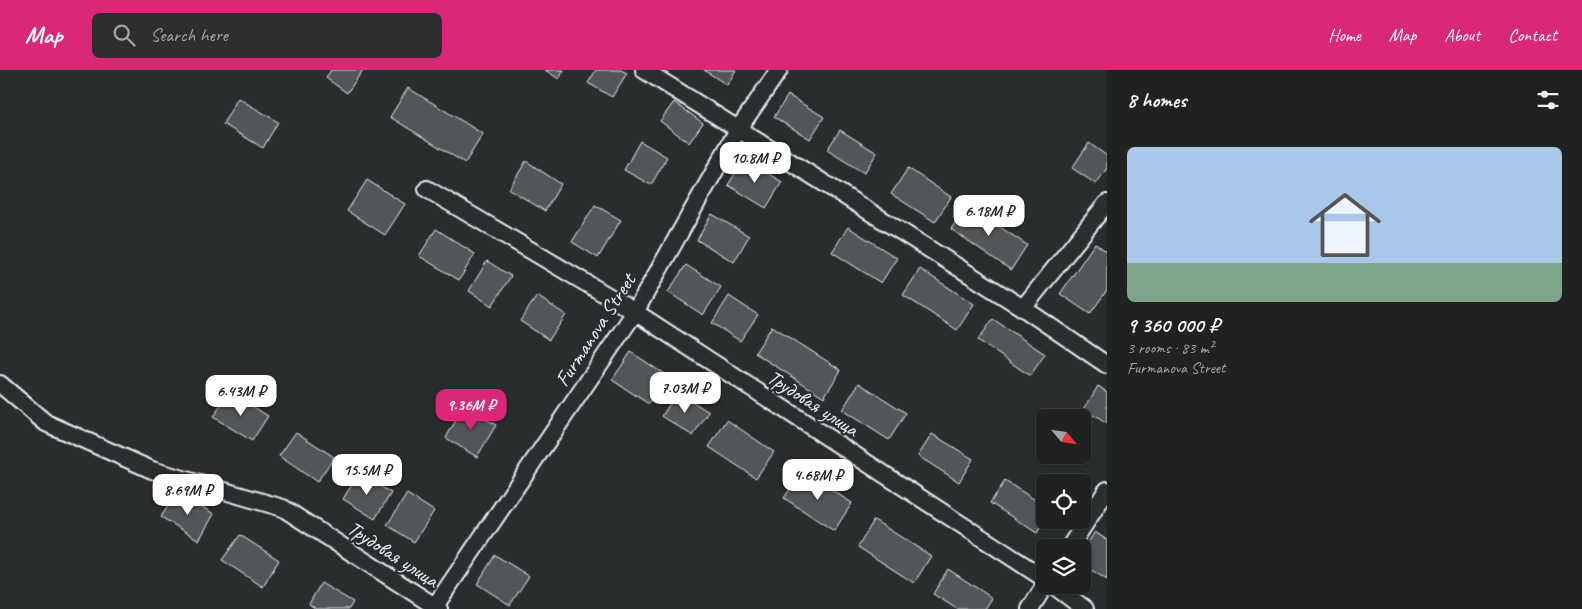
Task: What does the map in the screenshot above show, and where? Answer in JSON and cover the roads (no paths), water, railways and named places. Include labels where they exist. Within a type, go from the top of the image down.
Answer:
[{"type":"street","points":[[644,70],[1024,308],[1107,365]]},
{"type":"street","name":"Furmanova Street","points":[[436,608],[635,312],[739,128],[779,70]]},
{"type":"street","name":"Трудовая улица","points":[[427,189],[635,312],[1036,573]]},
{"type":"street","points":[[1024,308],[1107,203]]},
{"type":"street","name":"Трудовая улица","points":[[0,384],[46,423],[152,470],[283,508],[436,608]]},
{"type":"street","points":[[1075,539],[1107,490]]},
{"type":"street","points":[[1030,609],[1039,594]]},
{"type":"street","points":[[1065,594],[1085,609]]}]
